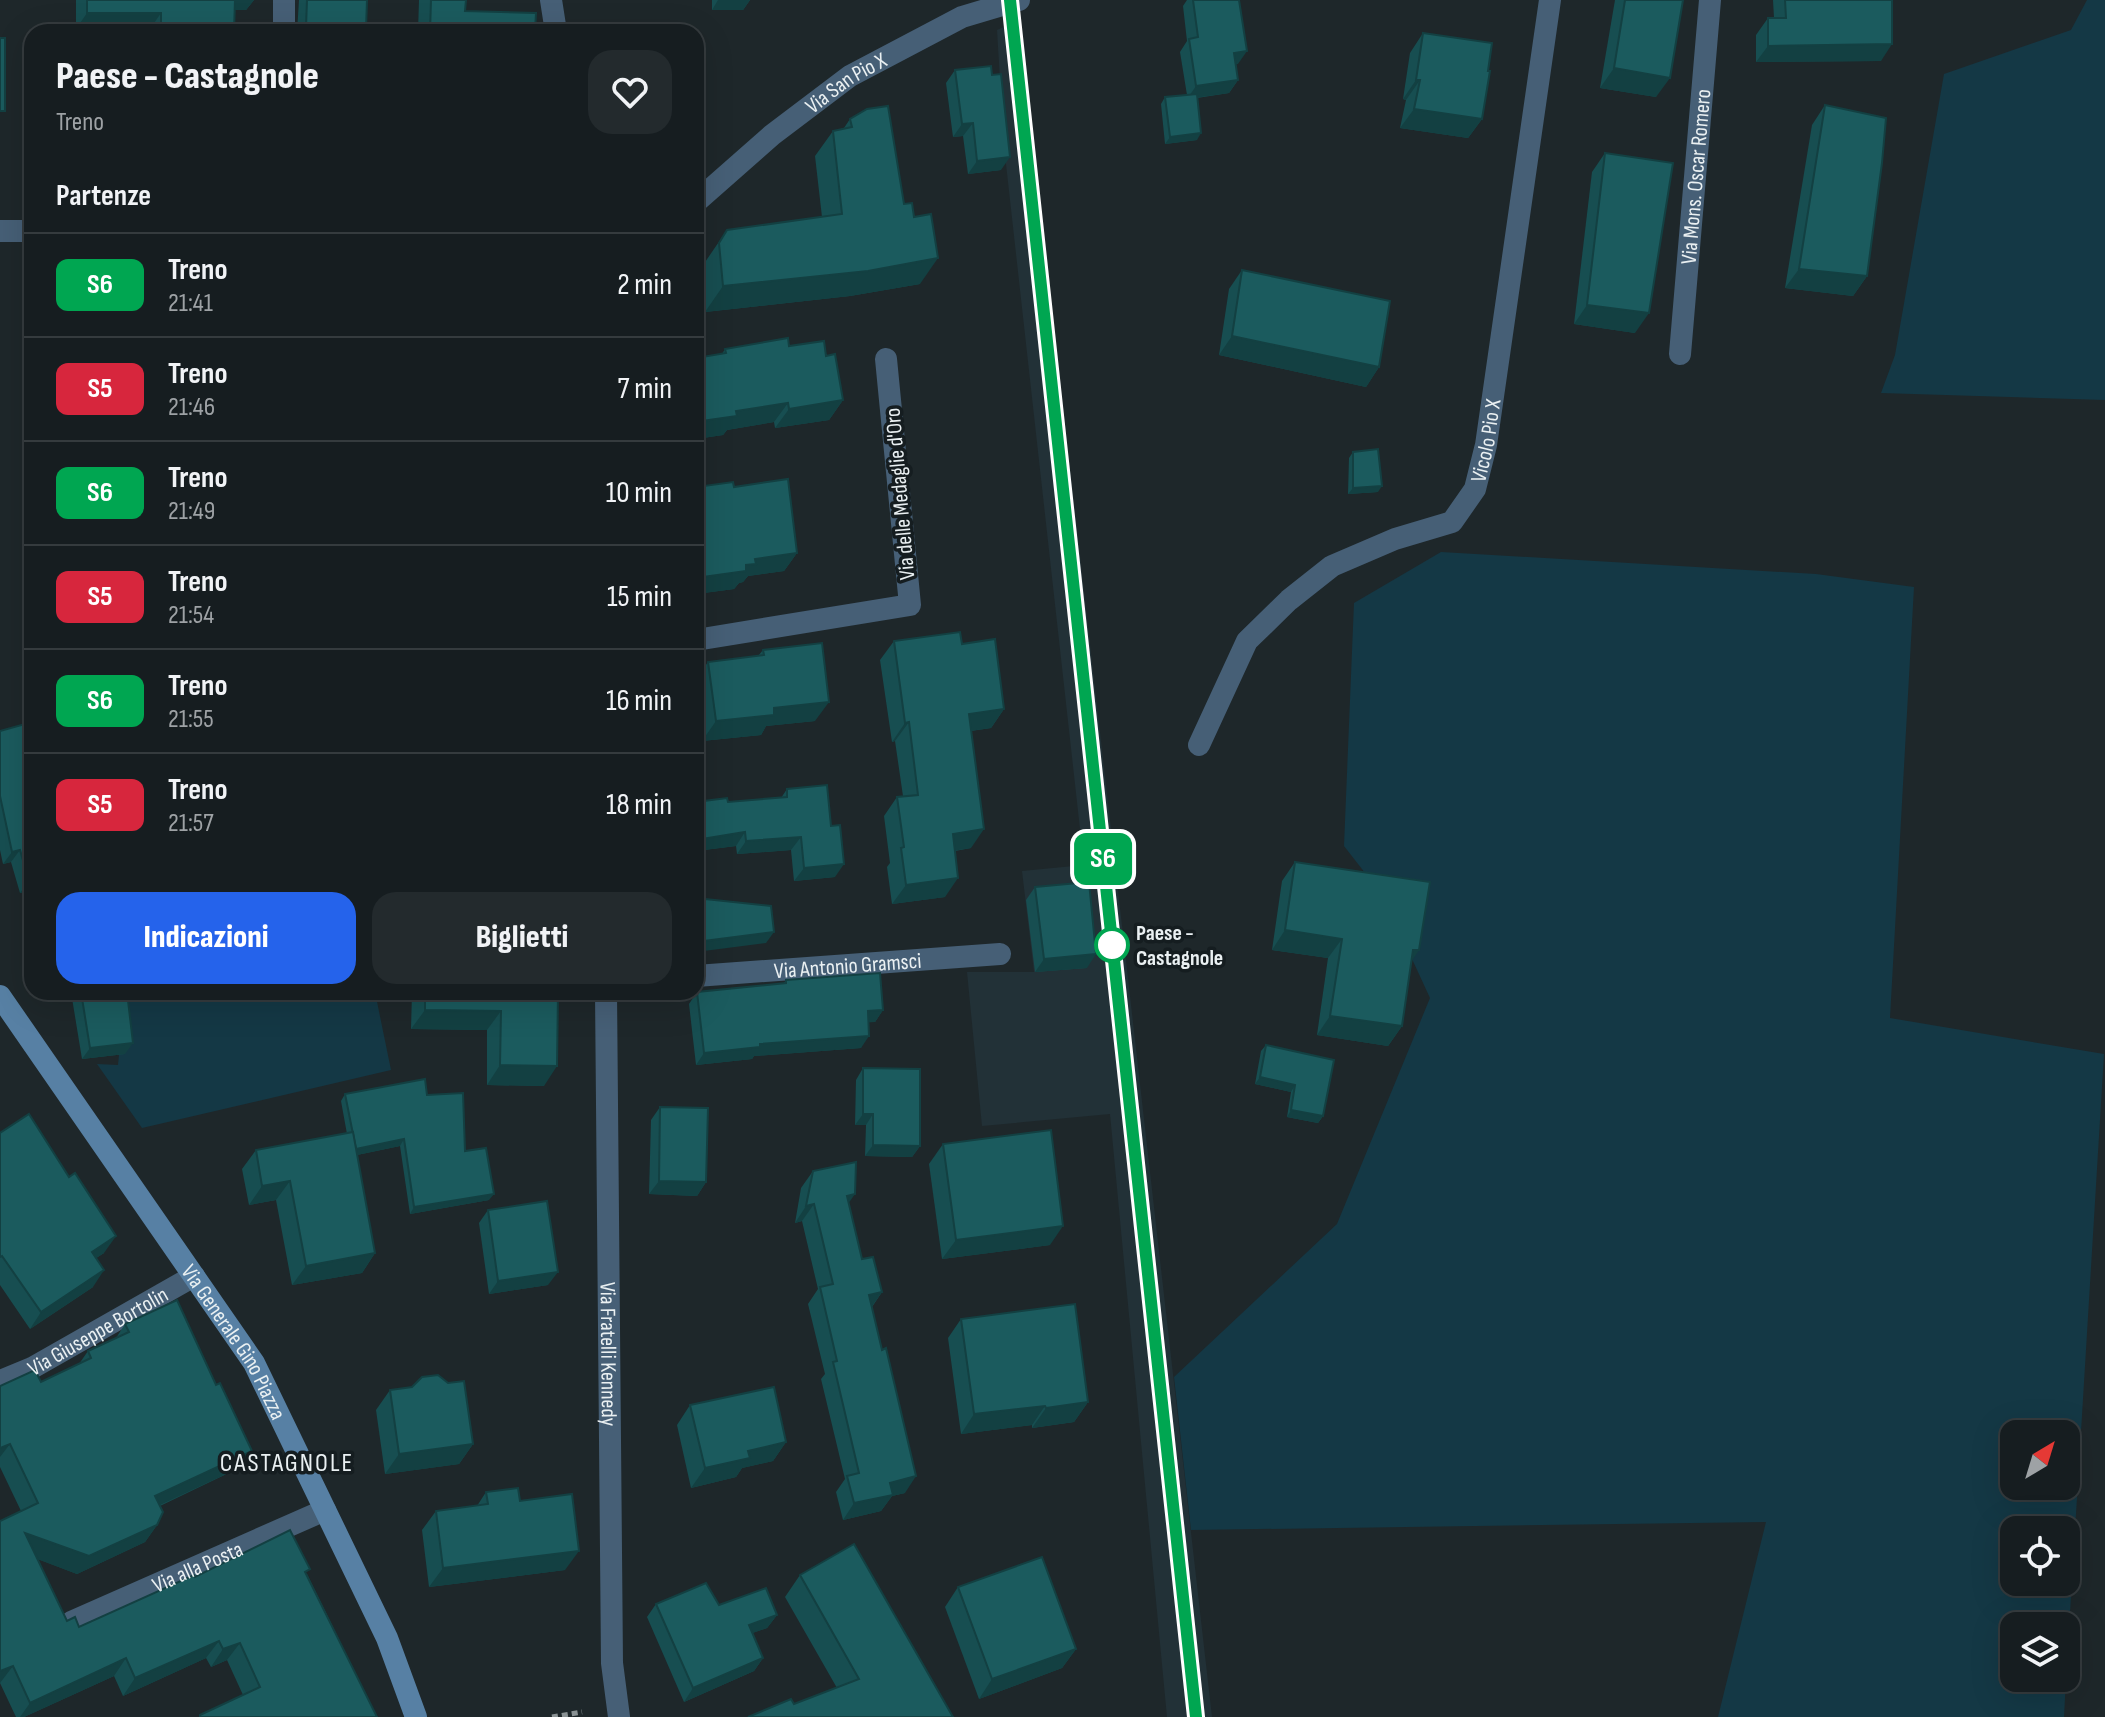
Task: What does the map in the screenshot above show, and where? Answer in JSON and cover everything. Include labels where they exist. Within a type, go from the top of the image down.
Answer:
[{"type":"main road","name":"Via Generale Gino Piazza","points":[[0,996],[254,1363],[387,1638],[416,1717]]},
{"type":"street","points":[[284,0],[284,24]]},
{"type":"street","points":[[551,0],[555,24]]},
{"type":"street","name":"Via San Pio X","points":[[704,195],[772,135],[850,76],[962,17],[1019,0]]},
{"type":"street","name":"Vicolo Pio X","points":[[1199,745],[1247,641],[1289,600],[1332,566],[1395,539],[1452,522],[1475,489],[1486,445],[1550,0]]},
{"type":"street","name":"Via Mons. Oscar Romero","points":[[1680,354],[1710,0]]},
{"type":"street","points":[[0,231],[24,231]]},
{"type":"street","name":"Via delle Medaglie d'Oro","points":[[704,639],[910,605],[886,359]]},
{"type":"street","name":"Via Antonio Gramsci","points":[[704,975],[1000,954]]},
{"type":"street","name":"Via Fratelli Kennedy","points":[[606,1000],[612,1663],[619,1717]]},
{"type":"street","name":"Via Giuseppe Bortolin","points":[[0,1381],[32,1368],[194,1276]]},
{"type":"street","name":"Via alla Posta","points":[[71,1622],[325,1510]]},
{"type":"path","points":[[552,1717],[582,1712]]},
{"type":"shaded area","points":[[2087,0],[2105,0],[2105,400],[1881,393],[1895,355],[1944,74],[2071,30]]},
{"type":"shaded area","points":[[1019,20],[1212,1717],[1167,1717],[1110,1114],[982,1126],[967,972],[1034,972],[1022,871],[1084,865],[1004,146],[997,30]]},
{"type":"shaded area","points":[[1441,552],[1816,574],[1914,587],[1890,1018],[2104,1054],[2080,1452],[2080,1420],[2000,1420],[2000,1500],[2077,1500],[2076,1516],[2000,1516],[2000,1596],[2071,1596],[2070,1612],[2000,1612],[2000,1692],[2066,1692],[2064,1717],[1718,1717],[1766,1522],[1191,1530],[1174,1377],[1337,1224],[1430,998],[1383,896],[1344,846],[1354,603]]},
{"type":"shaded area","points":[[124,1000],[377,1000],[391,1070],[142,1128],[97,1064],[118,1065]]},
{"type":"building","points":[[87,0],[235,0],[234,24],[161,24],[161,13],[87,13]]},
{"type":"building","points":[[307,0],[367,0],[366,24],[306,24]]},
{"type":"building","points":[[431,0],[466,0],[465,11],[536,13],[535,24],[430,24]]},
{"type":"building","points":[[1193,0],[1239,0],[1247,51],[1234,53],[1238,80],[1196,86],[1189,39],[1198,37]]},
{"type":"building","points":[[1625,0],[1683,0],[1670,78],[1614,68]]},
{"type":"building","points":[[1785,0],[1892,0],[1892,44],[1768,46],[1768,18],[1786,18]]},
{"type":"building","points":[[1423,33],[1492,43],[1482,119],[1414,109],[1420,80],[1416,80]]},
{"type":"building","points":[[0,38],[5,38],[5,111],[0,111]]},
{"type":"building","points":[[991,66],[992,75],[1001,74],[1010,157],[977,161],[973,123],[962,124],[955,70]]},
{"type":"building","points":[[1197,94],[1201,133],[1170,137],[1165,97]]},
{"type":"building","points":[[1825,105],[1886,118],[1867,276],[1799,269]]},
{"type":"building","points":[[888,106],[904,204],[912,203],[914,217],[931,214],[938,258],[868,271],[723,286],[719,243],[727,230],[842,214],[833,131],[852,127],[850,119],[867,109]]},
{"type":"building","points":[[1605,153],[1673,163],[1649,313],[1587,305]]},
{"type":"building","points":[[1242,270],[1390,301],[1379,367],[1232,336]]},
{"type":"building","points":[[788,338],[789,346],[824,341],[826,356],[835,354],[843,400],[789,409],[788,403],[736,411],[737,416],[704,421],[704,357],[726,353],[725,349]]},
{"type":"building","points":[[1378,449],[1382,486],[1353,488],[1353,452]]},
{"type":"building","points":[[788,479],[797,553],[755,559],[756,564],[746,565],[746,571],[704,577],[704,486],[733,482],[734,487]]},
{"type":"building","points":[[960,632],[962,644],[995,639],[1004,709],[969,714],[984,829],[953,834],[958,878],[906,885],[897,797],[918,795],[894,641]]},
{"type":"building","points":[[822,643],[829,702],[774,708],[774,715],[716,721],[708,662],[764,655],[763,650]]},
{"type":"building","points":[[24,724],[24,864],[20,850],[12,852],[0,796],[0,731]]},
{"type":"building","points":[[827,785],[831,826],[840,825],[844,864],[804,868],[801,837],[746,841],[745,832],[704,839],[704,801],[787,797],[787,789]]},
{"type":"building","points":[[1295,862],[1430,882],[1419,950],[1413,950],[1402,1026],[1330,1016],[1342,939],[1285,930]]},
{"type":"building","points":[[1089,882],[1096,954],[1044,959],[1035,887]]},
{"type":"building","points":[[704,899],[771,906],[774,932],[704,941]]},
{"type":"building","points":[[880,973],[883,1010],[868,1011],[869,1036],[760,1044],[760,1047],[704,1053],[698,1000],[704,1000],[704,991],[786,983],[786,980]]},
{"type":"building","points":[[82,1000],[128,1000],[133,1043],[90,1048]]},
{"type":"building","points":[[425,1000],[558,1000],[557,1066],[500,1065],[501,1011],[425,1010]]},
{"type":"building","points":[[1266,1045],[1334,1060],[1323,1116],[1291,1110],[1295,1085],[1260,1077]]},
{"type":"building","points":[[863,1068],[920,1069],[920,1146],[873,1145],[873,1114],[863,1114]]},
{"type":"building","points":[[425,1079],[427,1095],[463,1093],[465,1151],[486,1148],[494,1194],[414,1207],[404,1139],[356,1149],[345,1094]]},
{"type":"building","points":[[660,1107],[708,1108],[706,1182],[659,1181]]},
{"type":"building","points":[[29,1114],[69,1177],[75,1173],[116,1236],[92,1252],[104,1270],[41,1312],[0,1257],[0,1133]]},
{"type":"building","points":[[1051,1130],[1063,1226],[956,1240],[943,1144]]},
{"type":"building","points":[[353,1132],[375,1253],[306,1266],[290,1181],[262,1186],[256,1150]]},
{"type":"building","points":[[856,1162],[855,1194],[847,1196],[862,1259],[873,1257],[882,1292],[869,1295],[882,1350],[886,1348],[916,1476],[890,1483],[893,1495],[854,1503],[847,1476],[859,1473],[833,1362],[837,1361],[820,1287],[833,1284],[814,1204],[806,1206],[813,1171]]},
{"type":"building","points":[[547,1201],[558,1272],[498,1281],[488,1210]]},
{"type":"building","points":[[177,1300],[216,1385],[220,1383],[252,1451],[155,1496],[163,1512],[157,1525],[89,1556],[25,1533],[67,1621],[75,1617],[79,1627],[195,1577],[290,1530],[310,1569],[305,1572],[377,1717],[200,1717],[260,1687],[240,1643],[223,1649],[219,1641],[135,1678],[126,1658],[30,1703],[13,1666],[0,1671],[0,1521],[38,1503],[10,1444],[0,1448],[0,1386],[35,1370],[41,1382],[91,1358],[88,1351],[129,1332],[125,1324]]},
{"type":"building","points":[[1075,1304],[1088,1402],[974,1414],[961,1319]]},
{"type":"building","points":[[438,1375],[448,1383],[464,1381],[473,1444],[399,1454],[390,1390],[412,1387],[422,1377]]},
{"type":"building","points":[[774,1387],[786,1442],[748,1451],[750,1458],[705,1468],[690,1405]]},
{"type":"building","points":[[518,1488],[520,1501],[572,1494],[579,1551],[443,1568],[436,1511],[488,1504],[486,1492]]},
{"type":"building","points":[[854,1544],[953,1717],[748,1717],[791,1699],[794,1704],[859,1679],[800,1575]]},
{"type":"building","points":[[1042,1557],[1076,1649],[992,1679],[958,1587]]},
{"type":"building","points":[[706,1583],[719,1605],[766,1588],[777,1615],[749,1625],[763,1658],[693,1688],[656,1604]]},
{"type":"railway","points":[[1010,0],[1197,1717]]},
{"type":"train","name":"S6","points":[[1010,0],[1196,1717]]},
{"type":"place","name":"Paese - Castagnole","points":[[1112,945]]},
{"type":"district","name":"CASTAGNOLE","points":[[287,1462]]}]
